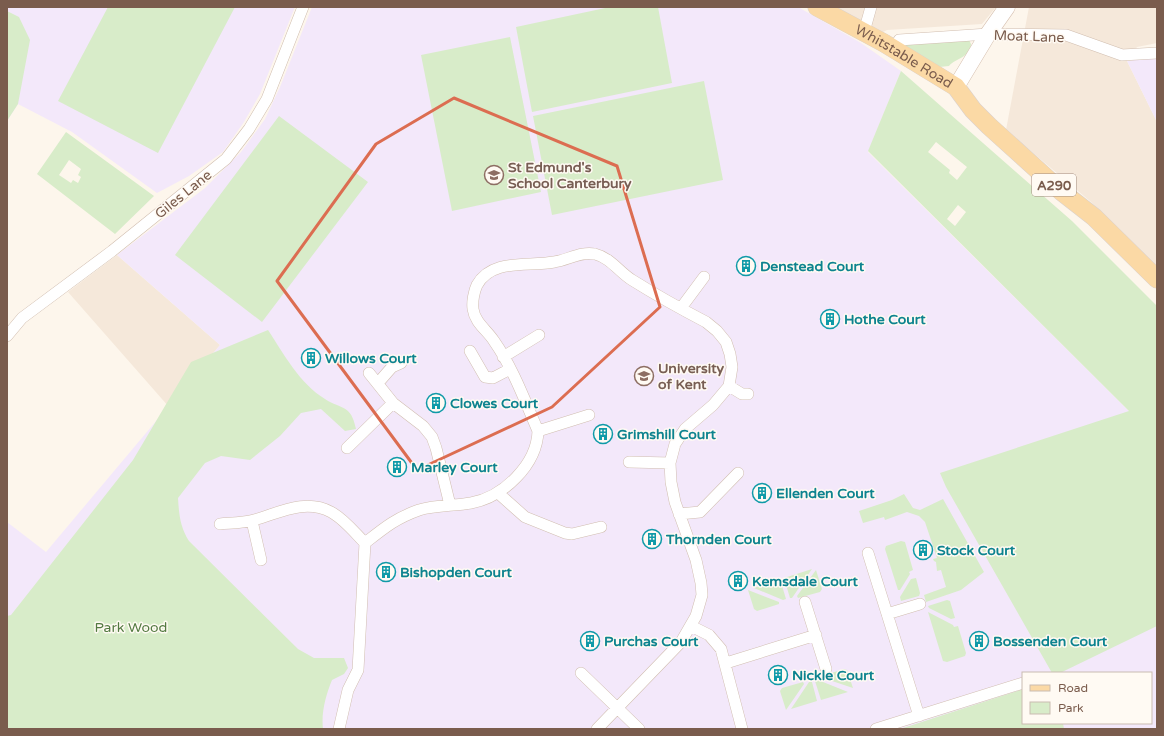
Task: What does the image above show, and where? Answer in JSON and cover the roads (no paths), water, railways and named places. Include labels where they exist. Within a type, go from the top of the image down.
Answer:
[{"type":"main road","name":"Whitstable Road","points":[[817,7],[864,32],[956,87],[973,110],[989,126],[1062,192],[1094,217],[1157,279]]},
{"type":"street","name":"Giles Lane","points":[[7,336],[22,318],[112,251],[226,159],[246,134],[267,99],[303,7]]},
{"type":"street","points":[[864,32],[871,7]]},
{"type":"street","points":[[956,87],[988,34],[1007,7]]},
{"type":"street","name":"Moat Lane","points":[[899,40],[988,34],[1066,36],[1122,55],[1157,53]]},
{"type":"street","points":[[339,729],[348,690],[358,670],[365,543],[396,519],[421,510],[471,503],[498,493],[528,464],[538,441],[538,431],[510,369],[494,340],[477,321],[473,308],[475,290],[482,276],[491,270],[503,267],[554,262],[584,253],[596,254],[609,260],[630,280],[706,322],[717,331],[726,342],[732,367],[729,386],[713,405],[685,429],[675,444],[670,463],[671,482],[679,514],[696,560],[701,583],[702,595],[696,616],[681,642],[597,729]]},
{"type":"street","points":[[681,308],[704,277]]},
{"type":"street","points":[[503,356],[539,335]]},
{"type":"street","points":[[470,351],[485,377],[493,378],[510,369]]},
{"type":"street","points":[[378,384],[392,368],[401,363]]},
{"type":"street","points":[[369,373],[393,404],[423,426],[432,437],[445,481],[450,505]]},
{"type":"street","points":[[729,386],[742,394],[748,394]]},
{"type":"street","points":[[347,448],[393,404]]},
{"type":"street","points":[[538,431],[589,416]]},
{"type":"street","points":[[629,462],[670,463]]},
{"type":"street","points":[[679,514],[700,512],[738,473]]},
{"type":"street","points":[[498,493],[525,517],[573,538],[601,527]]},
{"type":"street","points":[[220,524],[252,521],[302,506],[316,507],[331,512],[365,543]]},
{"type":"street","points":[[252,521],[261,560]]},
{"type":"street","points":[[868,553],[918,716]]},
{"type":"street","points":[[806,602],[826,669]]},
{"type":"street","points":[[887,614],[920,604]]},
{"type":"street","points":[[691,626],[709,635],[718,643],[726,663],[742,729]]},
{"type":"street","points":[[726,663],[816,635]]},
{"type":"street","points":[[581,672],[639,729]]},
{"type":"street","points":[[876,729],[1022,683]]},
{"type":"place","name":"St Edmund's School Canterbury","points":[[494,175]]},
{"type":"place","name":"Denstead Court","points":[[746,266]]},
{"type":"place","name":"Hothe Court","points":[[830,319]]},
{"type":"place","name":"Willows Court","points":[[311,358]]},
{"type":"place","name":"University of Kent","points":[[644,376]]},
{"type":"place","name":"Clowes Court","points":[[436,403]]},
{"type":"place","name":"Grimshill Court","points":[[603,434]]},
{"type":"place","name":"Marley Court","points":[[397,467]]},
{"type":"place","name":"Ellenden Court","points":[[762,493]]},
{"type":"place","name":"Thornden Court","points":[[652,539]]},
{"type":"place","name":"Stock Court","points":[[923,550]]},
{"type":"place","name":"Bishopden Court","points":[[386,572]]},
{"type":"place","name":"Kemsdale Court","points":[[738,581]]},
{"type":"place","name":"Purchas Court","points":[[590,641]]},
{"type":"place","name":"Bossenden Court","points":[[979,641]]},
{"type":"place","name":"Nickle Court","points":[[778,675]]},
{"type":"park label","name":"Park Wood","points":[[131,627]]}]
